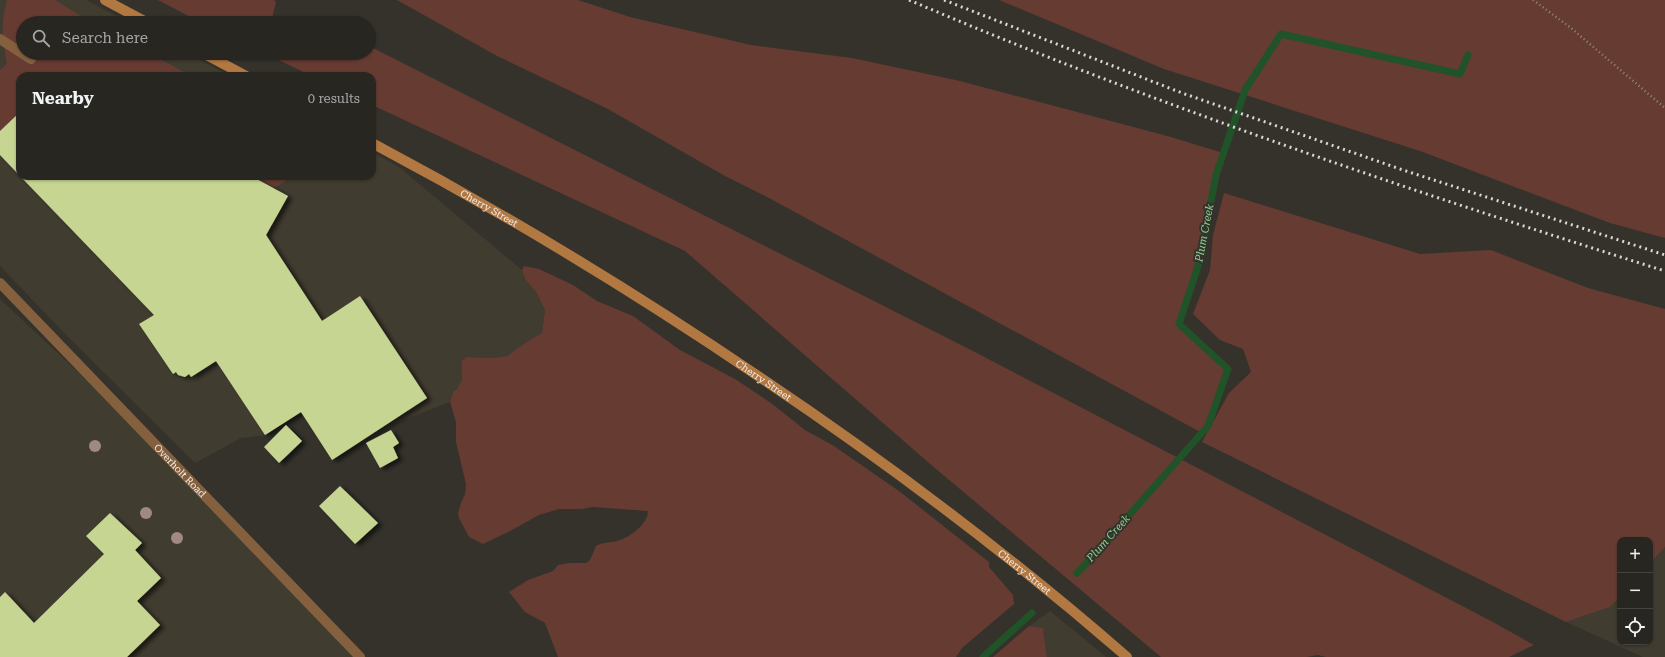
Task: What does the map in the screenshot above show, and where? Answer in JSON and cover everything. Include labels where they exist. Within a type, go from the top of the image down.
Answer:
[{"type":"street","points":[[105,0],[135,16]]},
{"type":"street","points":[[0,40],[16,50]]},
{"type":"street","points":[[217,60],[239,72]]},
{"type":"street","name":"Cherry Street","points":[[376,145],[590,266],[785,394],[921,490],[1026,572],[1127,657]]},
{"type":"street","name":"Overholt Road","points":[[0,283],[360,657]]},
{"type":"path","points":[[1533,0],[1571,28],[1665,108]]},
{"type":"shaded area","points":[[0,0],[86,0],[117,16],[16,16],[16,60],[200,60],[223,72],[16,72],[16,180],[376,180],[376,154],[399,167],[522,270],[525,279],[536,292],[545,310],[542,334],[525,343],[507,356],[492,358],[467,357],[461,385],[453,392],[450,402],[396,423],[332,460],[301,412],[265,435],[241,438],[195,463],[68,337],[0,266]]},
{"type":"shaded area","points":[[7,0],[55,0],[81,16],[16,16],[16,60],[161,60],[184,72],[16,72],[16,116],[0,131],[0,70],[7,64],[3,39],[3,17]]},
{"type":"shaded area","points":[[158,0],[274,0],[276,2],[273,16],[189,16]]},
{"type":"shaded area","points":[[397,0],[578,0],[630,17],[751,45],[852,58],[960,81],[1171,137],[1223,153],[1216,175],[1199,263],[1179,324],[1228,369],[1208,426],[1202,433],[769,198],[725,176],[608,109],[497,56]]},
{"type":"shaded area","points":[[999,0],[1665,0],[1665,238],[1610,223],[1420,151],[1164,69]]},
{"type":"shaded area","points":[[376,50],[971,350],[1491,621],[1534,645],[1509,657],[1326,657],[1318,655],[1307,657],[1161,657],[936,469],[685,251],[376,107],[376,72],[304,72],[279,60],[376,60]]},
{"type":"shaded area","points":[[259,180],[287,180],[274,188]]},
{"type":"shaded area","points":[[1224,193],[1420,254],[1491,250],[1588,288],[1665,309],[1665,547],[1653,561],[1653,537],[1617,537],[1617,600],[1610,607],[1566,622],[1202,442],[1229,393],[1251,372],[1243,349],[1220,340],[1193,314],[1210,270],[1213,235]]},
{"type":"shaded area","points":[[524,266],[539,269],[573,285],[597,301],[633,316],[680,350],[735,379],[771,403],[805,430],[834,446],[899,491],[989,562],[989,567],[1013,595],[1014,604],[962,648],[956,657],[558,657],[545,623],[525,612],[509,592],[528,580],[553,571],[558,565],[569,563],[586,563],[590,560],[596,546],[622,539],[637,530],[645,521],[648,511],[593,507],[582,509],[559,509],[539,515],[483,544],[469,537],[459,518],[458,513],[465,494],[466,484],[456,442],[456,422],[450,402],[453,392],[457,389],[462,380],[462,360],[467,357],[492,358],[507,356],[542,333],[545,310],[536,292],[525,279],[522,270]]},
{"type":"shaded area","points":[[0,299],[160,449],[360,657],[0,657]]},
{"type":"shaded area","points":[[1665,547],[1665,657],[1643,657],[1566,622],[1610,607],[1617,600],[1617,645],[1653,645],[1653,561]]},
{"type":"shaded area","points":[[1050,611],[1106,657],[1047,657],[1043,628],[1029,626]]},
{"type":"shaded area","points":[[1029,626],[1043,628],[1047,657],[993,657]]},
{"type":"building","points":[[16,116],[16,172],[0,155],[0,131]]},
{"type":"building","points":[[24,180],[258,180],[288,196],[266,235],[322,321],[360,296],[427,398],[332,460],[301,412],[265,435],[216,361],[191,377],[189,374],[185,377],[178,375],[176,372],[173,374],[139,324],[154,315]]},
{"type":"building","points":[[286,425],[302,441],[279,463],[264,447]]},
{"type":"building","points":[[391,430],[399,443],[393,447],[398,458],[380,468],[366,443]]},
{"type":"building","points":[[340,486],[378,523],[355,544],[319,506]]},
{"type":"building","points":[[110,513],[142,543],[135,550],[161,578],[137,601],[160,625],[127,657],[0,657],[0,597],[5,592],[34,623],[104,554],[86,536]]},
{"type":"waterway","name":"Plum Creek","points":[[1077,573],[1208,426],[1228,369],[1179,324],[1199,263],[1216,175],[1245,90],[1281,34],[1460,74],[1468,55]]},
{"type":"waterway","name":"Plum Creek","points":[[983,657],[1032,613]]},
{"type":"railway","points":[[909,0],[1002,39],[1189,111],[1474,210],[1665,271]]},
{"type":"railway","points":[[944,0],[1182,93],[1403,170],[1665,255]]}]
